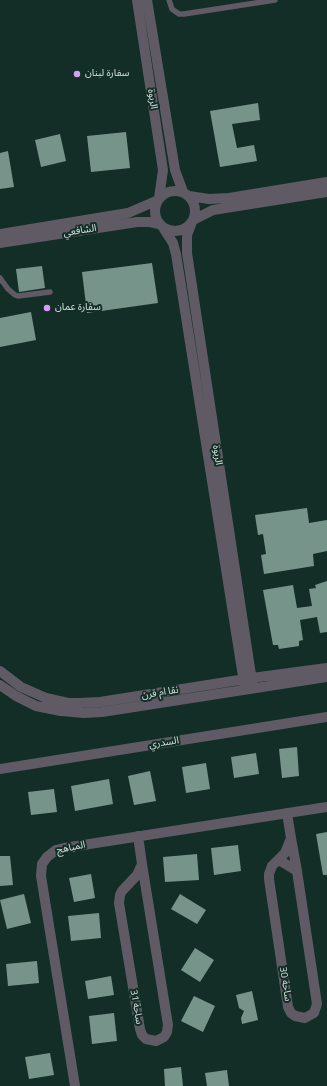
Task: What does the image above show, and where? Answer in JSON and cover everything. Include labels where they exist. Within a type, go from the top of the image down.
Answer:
[{"type":"street","name":"الربوة","points":[[137,0],[163,170],[158,200]]},
{"type":"street","name":"الربوة","points":[[147,0],[175,170],[186,194]]},
{"type":"street","points":[[186,194],[195,207],[192,221],[188,227],[176,231],[162,227],[154,214],[154,207],[164,193],[170,191],[176,190],[186,194],[209,199],[229,198],[327,182]]},
{"type":"street","points":[[192,221],[213,210],[327,192]]},
{"type":"street","name":"الشافعي","points":[[0,234],[128,213],[158,200]]},
{"type":"street","name":"الربوة","points":[[192,221],[187,235],[187,253],[248,684]]},
{"type":"street","name":"الشافعي","points":[[0,243],[137,222],[150,222],[162,227]]},
{"type":"street","name":"الربوة","points":[[162,227],[173,243],[176,254],[248,684]]},
{"type":"street","name":"نقا ام قرن","points":[[0,685],[16,696],[36,706],[72,713],[102,712],[327,668]]},
{"type":"street","name":"نقا ام قرن","points":[[0,671],[21,687],[40,696],[54,700],[80,703],[100,702],[248,684],[327,677]]},
{"type":"street","name":"السدري","points":[[0,769],[327,717]]},
{"type":"street","name":"المباهج","points":[[74,1086],[41,876],[42,864],[46,857],[56,850],[327,807]]},
{"type":"street","name":"ساحة 30","points":[[287,813],[318,1004],[314,1013],[305,1018],[295,1016],[291,1013],[288,1007],[269,879],[272,866],[285,853],[291,838]]},
{"type":"street","name":"ساحة 31","points":[[138,836],[168,1025],[167,1032],[164,1037],[156,1041],[146,1039],[142,1035],[140,1029],[119,899],[122,891],[137,875],[142,864]]},
{"type":"street","points":[[279,860],[297,871]]},
{"type":"street","points":[[130,883],[147,892]]},
{"type":"lane","points":[[169,0],[172,9],[179,14],[184,14],[275,0]]},
{"type":"lane","points":[[0,278],[8,289],[18,296],[50,292]]},
{"type":"building","points":[[258,103],[260,120],[232,124],[237,148],[254,145],[257,161],[220,167],[210,111]]},
{"type":"building","points":[[126,132],[130,168],[91,172],[87,136]]},
{"type":"building","points":[[60,134],[66,161],[41,167],[35,140]]},
{"type":"building","points":[[8,151],[14,187],[0,189],[0,153]]},
{"type":"building","points":[[152,263],[158,303],[87,313],[82,272]]},
{"type":"building","points":[[42,266],[45,288],[19,292],[16,269]]},
{"type":"building","points":[[31,312],[36,340],[0,347],[0,318]]},
{"type":"building","points":[[307,508],[309,523],[327,520],[327,551],[313,554],[314,566],[264,574],[261,555],[266,554],[263,534],[258,535],[255,515]]},
{"type":"building","points":[[327,581],[327,632],[320,633],[317,617],[300,620],[303,640],[299,641],[299,646],[279,649],[278,645],[273,645],[263,590],[293,585],[297,608],[312,606],[309,589],[316,588],[315,585]]},
{"type":"building","points":[[297,747],[299,776],[282,778],[279,749]]},
{"type":"building","points":[[256,753],[259,774],[234,778],[231,757]]},
{"type":"building","points":[[206,763],[210,789],[186,793],[182,767]]},
{"type":"building","points":[[150,771],[156,801],[134,805],[128,776]]},
{"type":"building","points":[[109,779],[113,804],[75,811],[71,786]]},
{"type":"building","points":[[54,789],[57,812],[31,815],[28,792]]},
{"type":"building","points":[[327,832],[327,875],[323,875],[316,834]]},
{"type":"building","points":[[238,845],[241,871],[214,875],[211,848]]},
{"type":"building","points":[[197,854],[199,880],[165,882],[163,857]]},
{"type":"building","points":[[0,856],[10,856],[13,885],[0,886]]},
{"type":"building","points":[[91,874],[95,898],[74,902],[69,878]]},
{"type":"building","points":[[24,894],[31,923],[7,929],[0,900]]},
{"type":"building","points":[[180,894],[206,910],[197,924],[171,909]]},
{"type":"building","points":[[99,913],[101,938],[71,941],[68,916]]},
{"type":"building","points":[[195,948],[214,960],[200,982],[181,970]]},
{"type":"building","points":[[37,961],[39,983],[8,986],[6,964]]},
{"type":"building","points":[[111,976],[114,995],[88,999],[85,981]]},
{"type":"building","points":[[252,991],[258,1020],[242,1024],[241,1018],[244,1011],[239,1008],[236,995]]},
{"type":"building","points":[[194,996],[215,1006],[203,1032],[181,1021]]},
{"type":"building","points":[[114,1013],[117,1041],[92,1044],[89,1016]]},
{"type":"building","points":[[50,1053],[54,1075],[29,1079],[25,1057]]},
{"type":"building","points":[[181,1067],[183,1086],[165,1086],[164,1069]]},
{"type":"building","points":[[227,1070],[229,1086],[207,1086],[205,1073]]},
{"type":"place","name":"سفارة لبنان","points":[[77,74]]},
{"type":"place","name":"سفارة عمان","points":[[47,308]]}]
